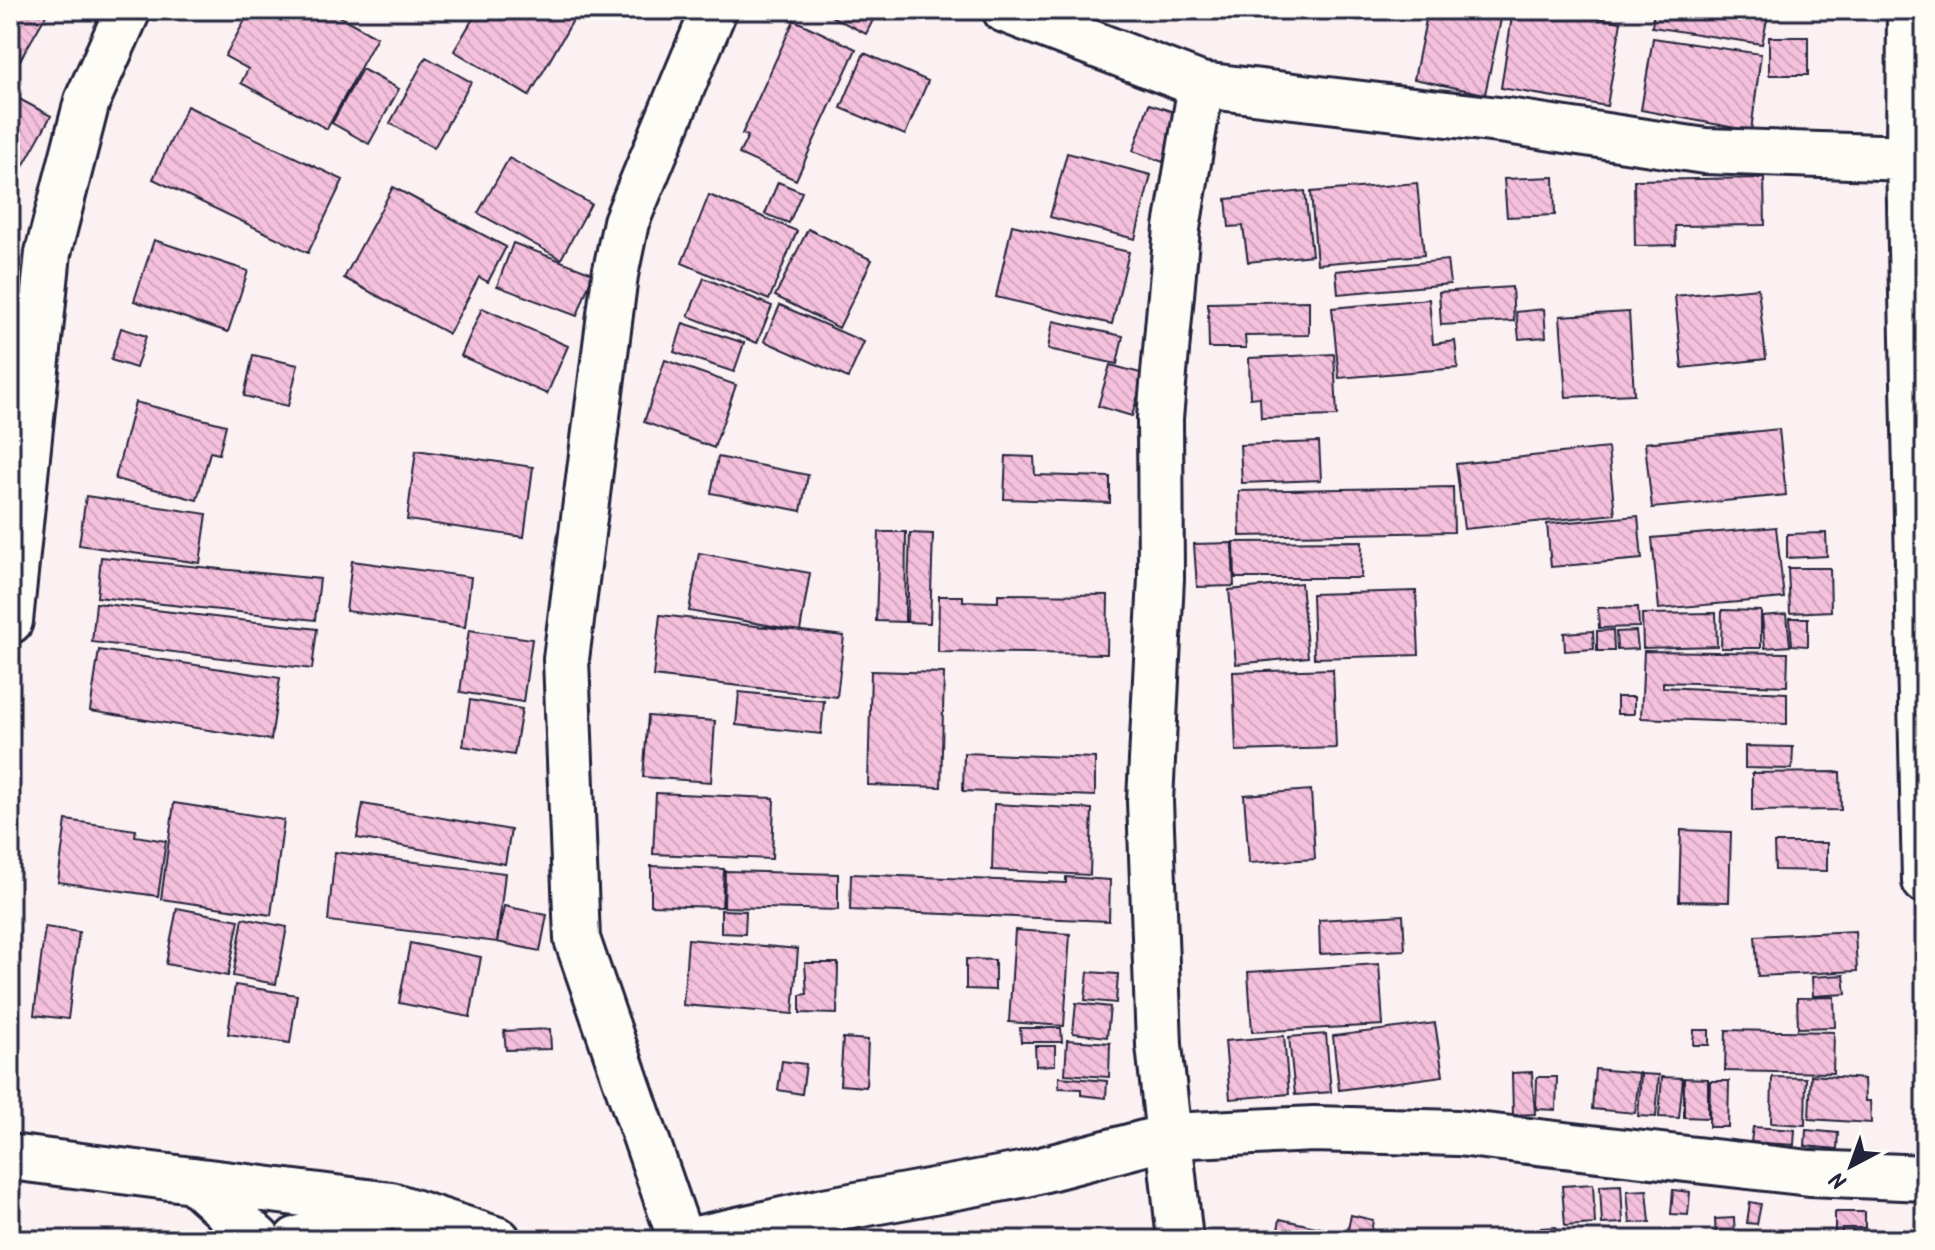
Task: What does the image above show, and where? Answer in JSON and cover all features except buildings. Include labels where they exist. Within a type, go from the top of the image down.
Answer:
[{"type":"street","points":[[10,621],[48,253],[87,101],[128,10]]},
{"type":"street","points":[[681,1240],[577,939],[566,659],[615,275],[626,222],[714,10]]},
{"type":"street","points":[[1005,10],[1201,85],[1507,121],[1705,151],[1909,158]]},
{"type":"street","points":[[1910,10],[1909,158],[1925,881]]},
{"type":"street","points":[[1180,1240],[1159,1045],[1150,801],[1161,578],[1160,418],[1177,228],[1201,85]]},
{"type":"street","points":[[692,1240],[824,1211],[1026,1174],[1171,1136],[1314,1129],[1458,1133],[1810,1173],[1925,1178]]},
{"type":"street","points":[[10,1157],[391,1205],[498,1240]]},
{"type":"street","points":[[193,1180],[259,1240]]},
{"type":"street","points":[[296,1240],[391,1205]]}]
